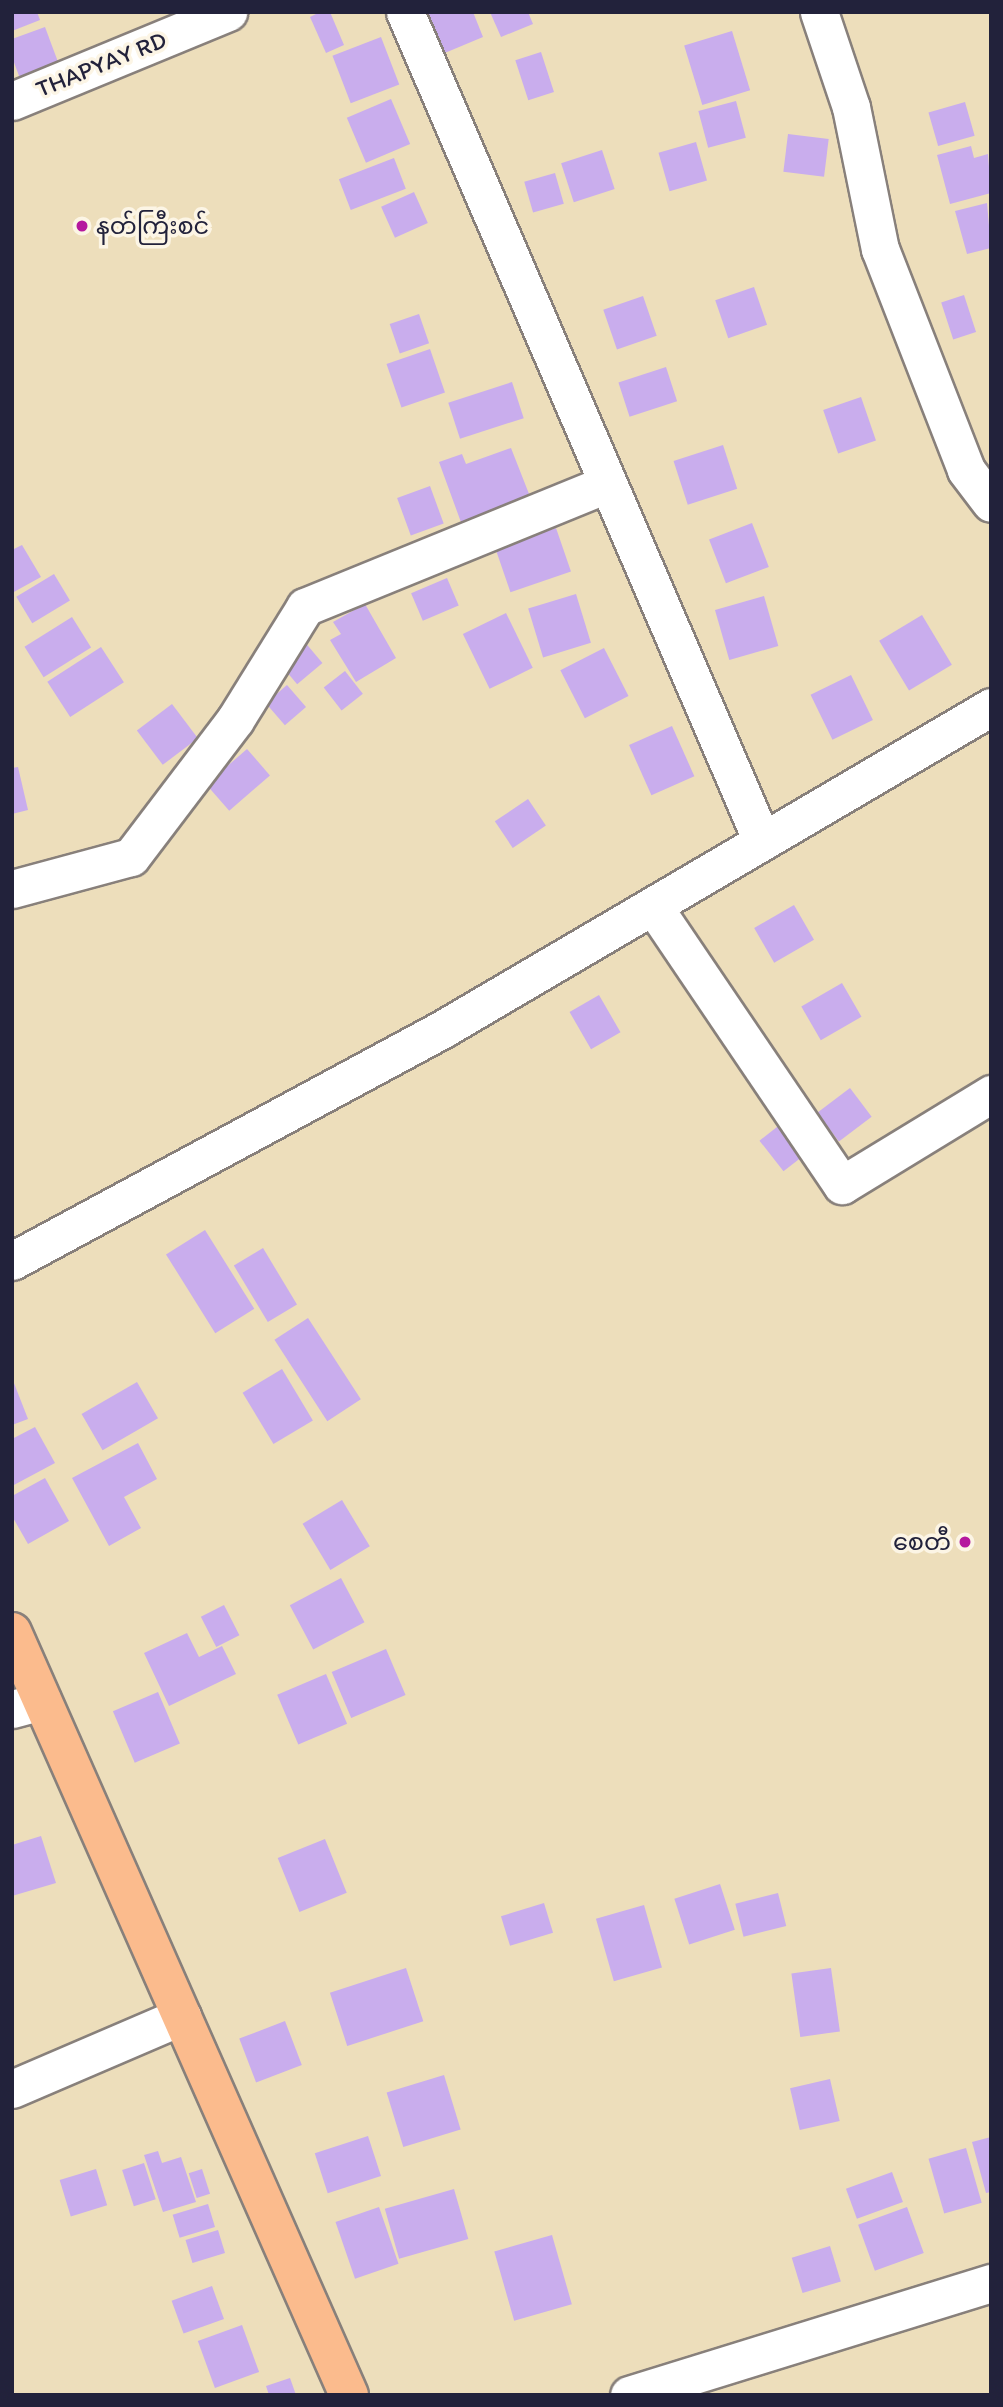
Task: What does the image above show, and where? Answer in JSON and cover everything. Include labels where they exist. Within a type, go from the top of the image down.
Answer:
[{"type":"highway","points":[[12,1632],[27,1705],[182,2016],[349,2395]]},
{"type":"street","name":"THAPYAY RD","points":[[12,101],[228,12]]},
{"type":"street","points":[[405,12],[762,842]]},
{"type":"street","points":[[819,12],[850,107],[880,248],[966,470],[991,503]]},
{"type":"street","points":[[12,889],[131,858],[235,720],[305,607],[607,484]]},
{"type":"street","points":[[12,1261],[441,1030],[991,707]]},
{"type":"street","points":[[653,906],[842,1185],[991,1094]]},
{"type":"street","points":[[12,2089],[182,2016]]},
{"type":"street","points":[[629,2395],[991,2283]]},
{"type":"building","points":[[12,12],[37,12],[40,20],[12,31]]},
{"type":"building","points":[[320,12],[330,12],[344,45],[326,53],[310,17]]},
{"type":"building","points":[[422,12],[473,12],[483,37],[440,55]]},
{"type":"building","points":[[490,12],[528,12],[533,24],[501,37]]},
{"type":"building","points":[[45,27],[61,70],[22,84],[12,57],[12,39]]},
{"type":"building","points":[[732,31],[750,90],[702,105],[684,46]]},
{"type":"building","points":[[381,37],[399,85],[351,103],[332,56]]},
{"type":"building","points":[[541,52],[554,92],[528,100],[515,60]]},
{"type":"building","points":[[391,99],[410,144],[366,163],[347,118]]},
{"type":"building","points":[[736,101],[746,138],[708,148],[698,111]]},
{"type":"building","points":[[965,102],[975,136],[938,146],[928,112]]},
{"type":"building","points":[[788,134],[829,139],[824,177],[783,172]]},
{"type":"building","points":[[696,142],[707,180],[670,191],[659,153]]},
{"type":"building","points":[[971,146],[974,158],[988,154],[991,193],[950,204],[937,155]]},
{"type":"building","points":[[602,150],[615,189],[574,202],[561,163]]},
{"type":"building","points":[[394,158],[406,189],[351,210],[339,179]]},
{"type":"building","points":[[555,173],[564,204],[533,213],[524,182]]},
{"type":"building","points":[[414,192],[428,223],[395,238],[381,207]]},
{"type":"building","points":[[987,203],[991,248],[967,254],[955,211]]},
{"type":"building","points":[[754,287],[767,325],[728,338],[715,300]]},
{"type":"building","points":[[964,295],[976,332],[953,340],[941,302]]},
{"type":"building","points":[[643,296],[657,336],[617,349],[603,310]]},
{"type":"building","points":[[419,314],[429,343],[400,353],[390,324]]},
{"type":"building","points":[[430,349],[445,392],[401,407],[387,364]]},
{"type":"building","points":[[666,367],[677,401],[630,417],[618,382]]},
{"type":"building","points":[[512,382],[524,418],[460,439],[448,403]]},
{"type":"building","points":[[861,397],[876,440],[838,454],[823,410]]},
{"type":"building","points":[[723,445],[737,489],[688,505],[674,461]]},
{"type":"building","points":[[511,448],[531,499],[462,525],[439,462],[462,454],[466,464]]},
{"type":"building","points":[[430,486],[444,524],[411,536],[397,498]]},
{"type":"building","points":[[752,523],[769,567],[726,583],[709,539]]},
{"type":"building","points":[[556,528],[571,571],[510,592],[495,549]]},
{"type":"building","points":[[22,545],[41,577],[12,593],[12,550]]},
{"type":"building","points":[[54,574],[70,601],[32,623],[16,597]]},
{"type":"building","points":[[447,578],[459,606],[423,621],[411,593]]},
{"type":"building","points":[[576,594],[591,643],[543,657],[528,609]]},
{"type":"building","points":[[764,596],[778,646],[729,660],[715,610]]},
{"type":"building","points":[[365,604],[396,658],[356,682],[330,640],[341,634],[333,622]]},
{"type":"building","points":[[506,613],[533,668],[490,689],[463,634]]},
{"type":"building","points":[[922,615],[952,665],[909,690],[879,641]]},
{"type":"building","points":[[72,617],[91,648],[44,677],[25,647]]},
{"type":"building","points":[[298,634],[322,663],[297,684],[273,655]]},
{"type":"building","points":[[101,647],[124,682],[70,717],[47,682]]},
{"type":"building","points":[[604,648],[629,696],[585,718],[560,670]]},
{"type":"building","points":[[345,671],[363,694],[342,710],[324,688]]},
{"type":"building","points":[[851,675],[873,720],[832,740],[811,695]]},
{"type":"building","points":[[287,685],[306,707],[285,725],[266,703]]},
{"type":"building","points":[[172,704],[198,738],[163,765],[137,730]]},
{"type":"building","points":[[672,726],[694,776],[651,795],[629,745]]},
{"type":"building","points":[[247,749],[270,775],[229,811],[206,784]]},
{"type":"building","points":[[18,767],[28,810],[12,814],[12,768]]},
{"type":"building","points":[[528,799],[546,826],[513,848],[495,821]]},
{"type":"building","points":[[794,905],[814,940],[774,963],[754,928]]},
{"type":"building","points":[[842,983],[862,1017],[821,1040],[801,1007]]},
{"type":"building","points":[[599,995],[620,1032],[591,1049],[570,1012]]},
{"type":"building","points":[[850,1088],[872,1117],[839,1141],[817,1113]]},
{"type":"building","points":[[791,1116],[815,1147],[783,1171],[759,1141]]},
{"type":"building","points":[[205,1230],[254,1309],[215,1333],[166,1254]]},
{"type":"building","points":[[263,1248],[297,1305],[268,1322],[234,1266]]},
{"type":"building","points":[[308,1318],[361,1399],[327,1421],[274,1340]]},
{"type":"building","points":[[282,1369],[313,1420],[273,1444],[243,1393]]},
{"type":"building","points":[[12,1378],[28,1419],[12,1425]]},
{"type":"building","points":[[137,1382],[158,1418],[103,1450],[82,1414]]},
{"type":"building","points":[[35,1427],[55,1463],[12,1486],[12,1439]]},
{"type":"building","points":[[138,1443],[157,1479],[124,1497],[141,1528],[109,1546],[72,1478]]},
{"type":"building","points":[[45,1478],[69,1521],[28,1544],[12,1516],[12,1496]]},
{"type":"building","points":[[342,1500],[370,1546],[330,1570],[303,1524]]},
{"type":"building","points":[[341,1578],[364,1622],[313,1649],[290,1605]]},
{"type":"building","points":[[224,1605],[239,1635],[216,1647],[201,1617]]},
{"type":"building","points":[[187,1633],[199,1657],[222,1646],[236,1674],[169,1706],[144,1653]]},
{"type":"building","points":[[386,1649],[406,1695],[351,1718],[332,1672]]},
{"type":"building","points":[[326,1674],[347,1724],[298,1744],[277,1695]]},
{"type":"building","points":[[158,1692],[180,1744],[135,1763],[113,1711]]},
{"type":"building","points":[[41,1836],[56,1883],[12,1896],[12,1845]]},
{"type":"building","points":[[325,1839],[347,1893],[299,1912],[278,1858]]},
{"type":"building","points":[[720,1884],[735,1930],[689,1944],[674,1899]]},
{"type":"building","points":[[778,1893],[786,1926],[744,1937],[735,1904]]},
{"type":"building","points":[[544,1903],[553,1933],[510,1946],[501,1916]]},
{"type":"building","points":[[644,1905],[662,1967],[614,1981],[596,1919]]},
{"type":"building","points":[[406,1968],[423,2021],[347,2046],[330,1993]]},
{"type":"building","points":[[831,1968],[840,2031],[800,2037],[791,1974]]},
{"type":"building","points":[[285,2021],[302,2065],[256,2082],[239,2039]]},
{"type":"building","points":[[444,2075],[461,2130],[403,2147],[387,2093]]},
{"type":"building","points":[[830,2079],[840,2121],[800,2130],[790,2088]]},
{"type":"building","points":[[368,2136],[381,2176],[328,2193],[315,2153]]},
{"type":"building","points":[[991,2137],[991,2192],[986,2193],[972,2142]]},
{"type":"building","points":[[966,2148],[982,2203],[944,2214],[929,2159]]},
{"type":"building","points":[[158,2151],[162,2163],[181,2157],[196,2202],[163,2212],[144,2155]]},
{"type":"building","points":[[144,2163],[156,2199],[134,2206],[122,2170]]},
{"type":"building","points":[[96,2169],[107,2205],[71,2216],[60,2180]]},
{"type":"building","points":[[202,2169],[210,2194],[197,2198],[189,2173]]},
{"type":"building","points":[[892,2172],[903,2202],[857,2219],[846,2189]]},
{"type":"building","points":[[454,2189],[468,2239],[399,2259],[385,2209]]},
{"type":"building","points":[[208,2204],[215,2227],[180,2238],[173,2215]]},
{"type":"building","points":[[379,2207],[399,2264],[355,2279],[336,2222]]},
{"type":"building","points":[[907,2207],[924,2253],[875,2271],[858,2225]]},
{"type":"building","points":[[218,2230],[225,2253],[193,2263],[185,2240]]},
{"type":"building","points":[[552,2235],[572,2304],[514,2321],[494,2252]]},
{"type":"building","points":[[830,2246],[841,2281],[803,2293],[792,2258]]},
{"type":"building","points":[[212,2286],[224,2319],[184,2334],[172,2301]]},
{"type":"building","points":[[242,2325],[259,2372],[215,2388],[198,2341]]},
{"type":"building","points":[[290,2378],[296,2395],[269,2395],[266,2386]]},
{"type":"place","name":"နတ်ကြီးစင်","points":[[82,226]]},
{"type":"place","name":"စေတီ","points":[[965,1542]]}]
